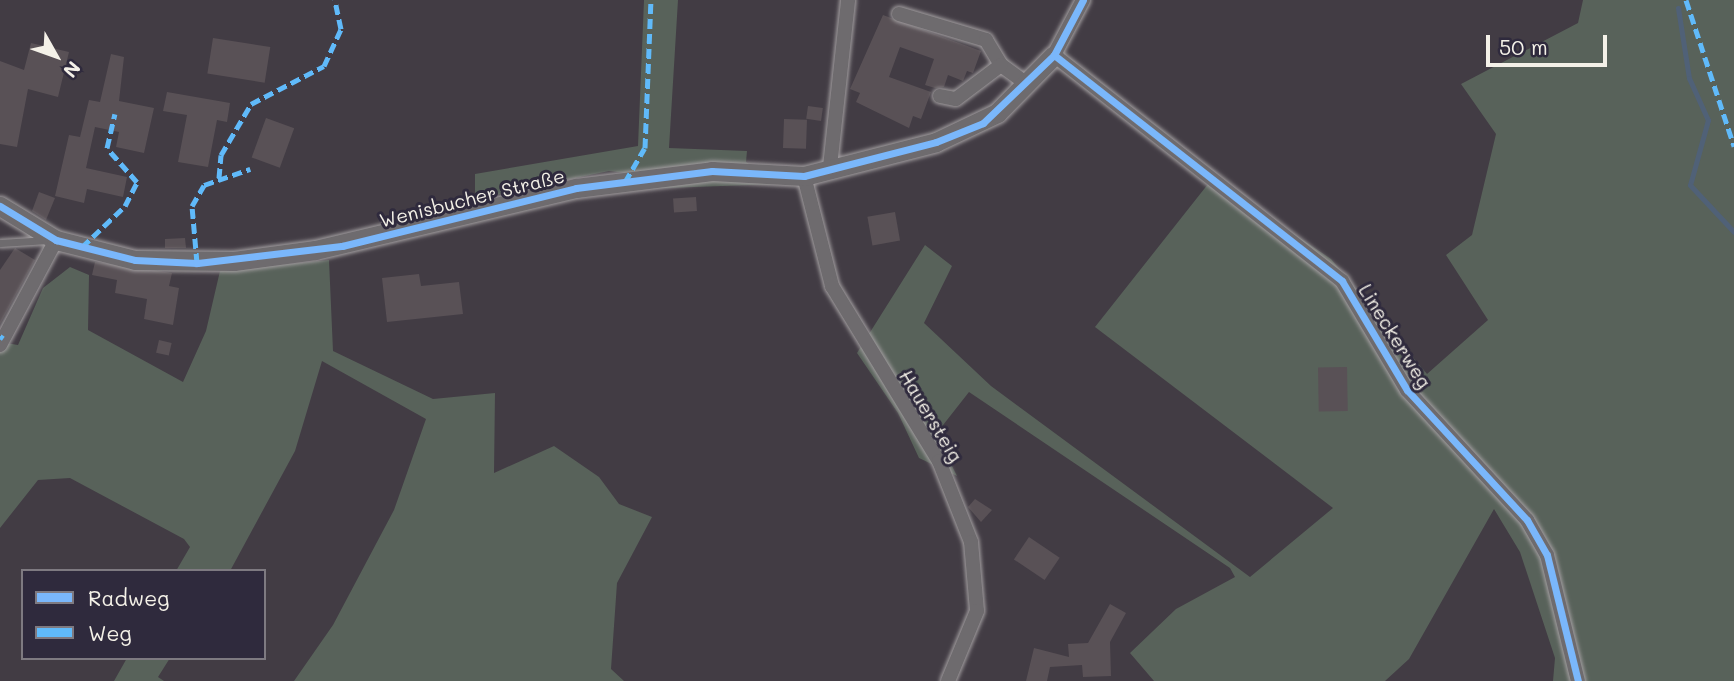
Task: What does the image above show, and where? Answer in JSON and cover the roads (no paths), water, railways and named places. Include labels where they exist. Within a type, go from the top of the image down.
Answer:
[{"type":"street","points":[[830,167],[848,0]]},
{"type":"street","points":[[1054,55],[1083,0]]},
{"type":"street","points":[[899,14],[986,40],[1001,65],[1027,84]]},
{"type":"street","name":"Wenisbucher Straße","points":[[0,206],[56,240],[135,260],[234,261],[342,246],[576,188],[712,171],[804,176],[967,131],[1027,84],[1054,55]]},
{"type":"street","name":"Lineckerweg","points":[[1054,55],[1342,281],[1407,390],[1528,520],[1547,555],[1578,681]]},
{"type":"street","points":[[940,96],[956,99],[1001,65]]},
{"type":"street","name":"Hauersteig","points":[[804,176],[832,286],[939,461],[971,542],[977,611],[948,681]]},
{"type":"street","points":[[0,345],[56,240]]},
{"type":"lane","points":[[0,243],[56,240]]},
{"type":"waterway","points":[[1678,8],[1689,78],[1708,120],[1690,185],[1734,232]]}]
